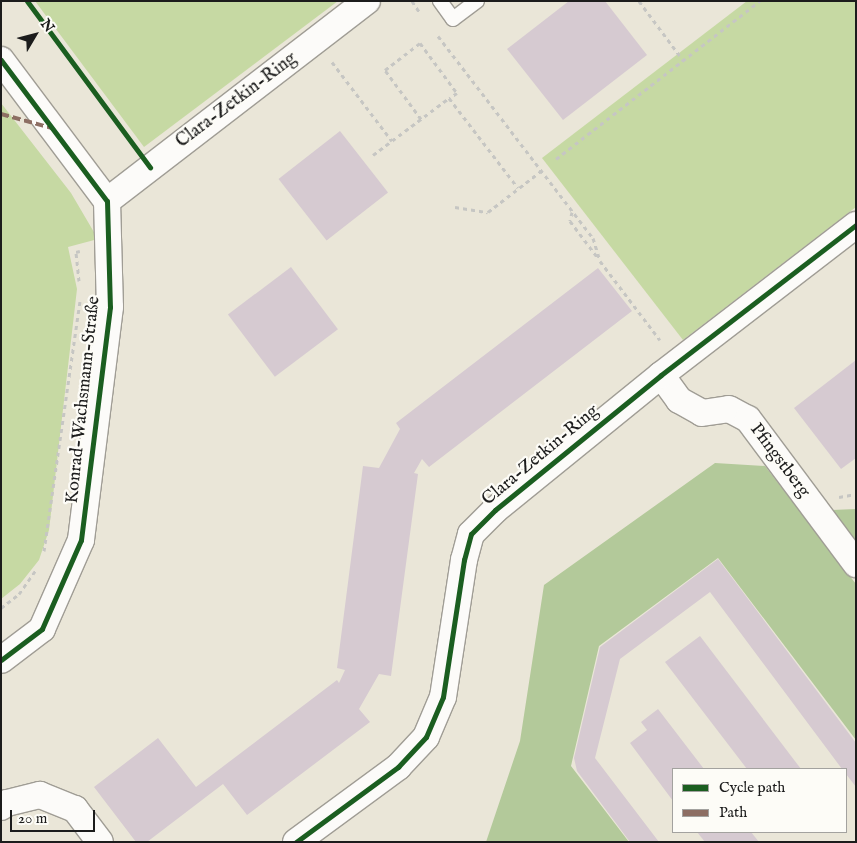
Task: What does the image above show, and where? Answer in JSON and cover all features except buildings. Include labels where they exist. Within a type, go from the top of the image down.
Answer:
[{"type":"street","name":"Clara-Zetkin-Ring","points":[[106,200],[367,1]]},
{"type":"street","points":[[1,60],[106,200]]},
{"type":"street","name":"Konrad-Wachsmann-Straße","points":[[1,660],[42,628],[81,540],[110,307],[106,200]]},
{"type":"street","name":"Clara-Zetkin-Ring","points":[[296,842],[398,767],[426,737],[443,697],[464,560],[471,534],[495,510],[669,369],[856,225]]},
{"type":"street","name":"Pfingstberg","points":[[669,369],[680,400],[702,413],[729,409],[748,420],[856,564]]},
{"type":"street","points":[[1,807],[8,803],[40,795],[75,809],[100,842]]},
{"type":"lane","points":[[440,1],[453,20],[477,1]]},
{"type":"path","points":[[412,1],[423,17]]},
{"type":"path","points":[[639,1],[683,60]]},
{"type":"path","points":[[556,159],[760,1]]},
{"type":"path","points":[[435,32],[592,238],[600,261]]},
{"type":"path","points":[[373,155],[457,93],[420,43],[384,70],[421,119]]},
{"type":"path","points":[[327,55],[392,141]]},
{"type":"path","points":[[449,98],[518,188]]},
{"type":"path","points":[[455,207],[488,212],[541,170]]},
{"type":"path","points":[[573,212],[570,221],[600,261],[669,369]]},
{"type":"path","points":[[80,287],[76,252],[108,244]]},
{"type":"path","points":[[43,560],[81,296]]},
{"type":"path","points":[[1,608],[19,594],[38,567]]},
{"type":"green space","points":[[35,1],[338,1],[144,147]]},
{"type":"green space","points":[[747,1],[856,1],[856,207],[683,340],[542,158]]},
{"type":"green space","points":[[1,103],[71,193],[98,239],[68,247],[77,289],[49,530],[39,560],[20,584],[1,599]]},
{"type":"green space","points":[[715,463],[765,466],[856,584],[856,740],[718,558],[599,646],[571,766],[629,842],[486,842],[520,741],[544,585]]},
{"type":"green space","points":[[856,509],[856,542],[832,510]]},
{"type":"marked path","points":[[1,114],[52,128]]},
{"type":"cycle path","points":[[27,1],[150,167]]},
{"type":"cycle path","points":[[1,60],[107,201],[110,307],[81,540],[42,629],[1,660]]},
{"type":"cycle path","points":[[296,842],[398,767],[426,737],[443,697],[464,560],[471,534],[495,510],[661,375],[856,225]]}]
